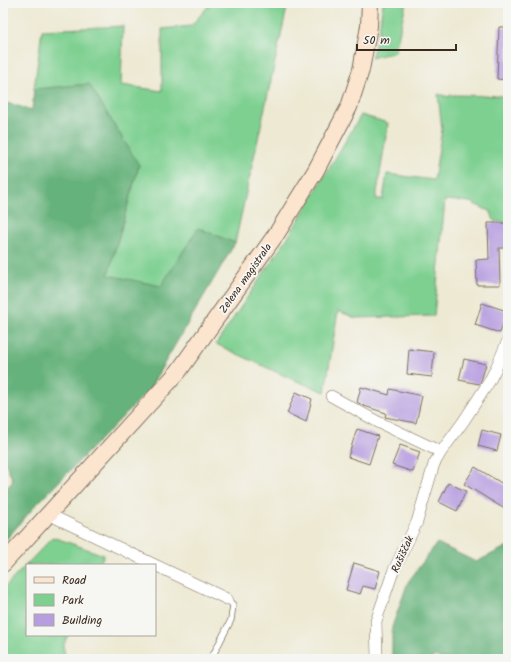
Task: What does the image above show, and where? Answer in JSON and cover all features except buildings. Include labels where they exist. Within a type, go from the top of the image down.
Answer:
[{"type":"street","name":"Zelena magistrala","points":[[3,564],[178,372],[277,233],[316,170],[349,107],[361,70],[369,26],[370,3]]},
{"type":"street","name":"Rušiščak","points":[[377,659],[376,621],[393,572],[417,522],[428,480],[434,464],[488,382],[496,368],[508,340]]},
{"type":"street","points":[[331,396],[378,422],[441,452]]},
{"type":"street","points":[[48,514],[153,564]]},
{"type":"street","points":[[156,565],[227,599]]},
{"type":"lane","points":[[211,659],[232,615],[233,605],[227,599]]},
{"type":"green space","points":[[211,3],[288,3],[235,243],[198,228],[161,287],[108,275],[139,165],[34,89],[42,30],[123,26],[121,85],[162,91],[162,29],[191,26]]},
{"type":"green space","points":[[383,3],[406,3],[395,52],[371,58],[378,36]]},
{"type":"green space","points":[[89,84],[139,165],[108,275],[161,286],[198,228],[235,243],[148,391],[34,507],[3,543],[3,492],[13,481],[3,457],[3,129],[7,103],[32,110],[34,89]]},
{"type":"green space","points":[[438,94],[449,97],[450,95],[508,96],[508,223],[494,221],[491,212],[470,202],[445,200],[434,316],[355,318],[338,311],[325,392],[289,378],[216,344],[290,234],[361,115],[388,123],[376,199],[383,199],[387,174],[434,180],[442,129]]},
{"type":"green space","points":[[53,537],[104,555],[100,564],[27,564]]},
{"type":"green space","points":[[437,543],[476,562],[508,546],[508,659],[440,659],[436,656],[431,659],[392,659],[392,627],[408,582]]},
{"type":"green space","points":[[26,565],[26,636],[68,636],[63,646],[66,659],[3,659],[3,589]]}]
